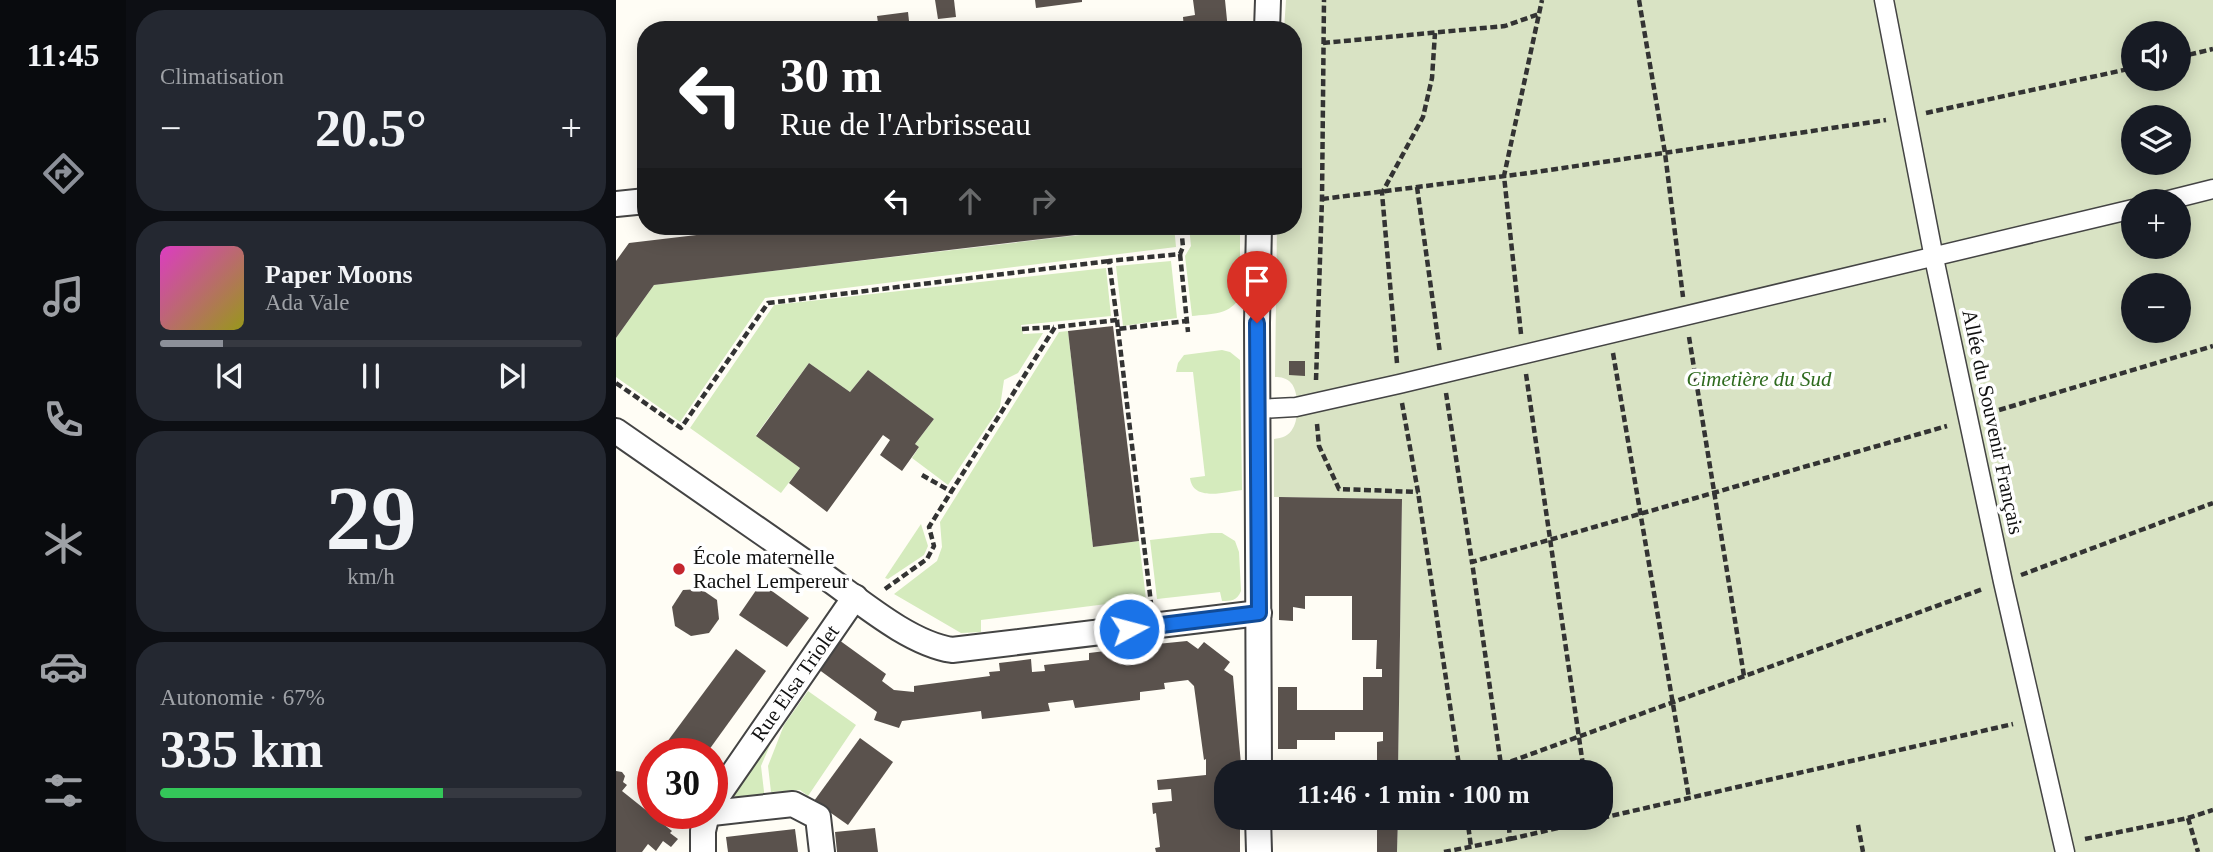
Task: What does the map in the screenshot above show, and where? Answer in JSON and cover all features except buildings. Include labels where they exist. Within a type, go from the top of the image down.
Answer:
[{"type":"street","points":[[1267,21],[1268,0]]},
{"type":"street","name":"Allée du Souvenir Français","points":[[1884,0],[1934,258],[2003,582],[2064,848]]},
{"type":"street","points":[[2191,194],[2213,189]]},
{"type":"street","points":[[616,204],[637,202]]},
{"type":"street","points":[[1258,409],[1296,407],[1443,374],[2121,212]]},
{"type":"street","points":[[1259,235],[1259,760]]},
{"type":"street","points":[[616,431],[859,600],[917,639],[934,647],[952,650],[1259,613]]},
{"type":"street","name":"Rue Elsa Triolet","points":[[728,782],[859,600]]},
{"type":"street","points":[[728,812],[793,804],[818,817],[822,852]]},
{"type":"street","points":[[703,852],[704,829]]},
{"type":"street","points":[[1258,830],[1259,852]]},
{"type":"path","points":[[1324,0],[1316,401],[1319,446],[1339,489],[1418,492]]},
{"type":"path","points":[[1542,0],[1504,176],[1523,355],[1582,760]]},
{"type":"path","points":[[1639,0],[1665,153],[1686,317],[1744,676]]},
{"type":"path","points":[[1324,43],[1505,26],[1539,14]]},
{"type":"path","points":[[1435,33],[1433,78],[1423,117],[1382,193],[1399,384],[1458,760]]},
{"type":"path","points":[[2191,54],[2213,49]]},
{"type":"path","points":[[1322,200],[1907,117],[2121,71]]},
{"type":"path","points":[[1417,187],[1500,760]]},
{"type":"path","points":[[1182,235],[1183,247],[1180,254],[1188,332]]},
{"type":"path","points":[[616,383],[681,428],[768,303],[1180,254]]},
{"type":"path","points":[[1109,261],[1154,626]]},
{"type":"path","points":[[1022,329],[1117,320]]},
{"type":"path","points":[[1118,329],[1187,321]]},
{"type":"path","points":[[859,600],[927,559],[934,547],[929,527],[1055,327]]},
{"type":"path","points":[[1610,335],[1689,798]]},
{"type":"path","points":[[1472,562],[2213,346]]},
{"type":"path","points":[[922,475],[952,492]]},
{"type":"path","points":[[1514,760],[2213,503]]},
{"type":"path","points":[[1613,814],[2035,719]]},
{"type":"path","points":[[2064,848],[2213,810]]},
{"type":"path","points":[[2188,818],[2197,852]]},
{"type":"path","points":[[1858,825],[1863,852]]},
{"type":"path","points":[[1469,830],[1471,847]]},
{"type":"path","points":[[1509,830],[1510,839]]},
{"type":"path","points":[[1444,852],[1546,830]]},
{"type":"green space","name":"Cimetière du Sud","points":[[1286,0],[2213,0],[2213,852],[1397,852],[1398,830],[1613,830],[1613,760],[1398,760],[1402,499],[1274,497],[1274,439],[1289,433],[1295,424],[1297,412],[1294,387],[1282,378],[1275,377],[1277,235],[1302,235],[1302,21],[1285,21]]},
{"type":"green space","points":[[1081,235],[1175,235],[1176,247],[765,298],[680,422],[616,377],[616,338],[654,285]]},
{"type":"green space","points":[[1190,235],[1240,235],[1240,296],[1232,307],[1213,314],[1192,316],[1185,256],[1191,246]]},
{"type":"green space","points":[[1171,261],[1177,318],[1123,326],[1116,266]]},
{"type":"green space","points":[[1106,268],[1111,316],[1021,325],[1023,334],[1043,333],[1018,373],[1004,380],[1000,407],[948,485],[912,458],[919,447],[915,444],[934,419],[868,370],[850,392],[809,363],[756,435],[800,468],[781,493],[690,428],[774,305]]},
{"type":"green space","points":[[1068,331],[1093,547],[1139,541],[1146,599],[981,620],[981,632],[961,633],[894,594],[937,561],[942,547],[940,522],[1059,332]]},
{"type":"green space","points":[[1222,350],[1230,352],[1240,360],[1242,490],[1211,494],[1197,490],[1190,478],[1205,476],[1193,372],[1176,372],[1184,355]]},
{"type":"green space","points":[[921,524],[928,546],[924,555],[888,579],[885,578]]},
{"type":"green space","points":[[1222,533],[1235,541],[1239,552],[1241,591],[1238,597],[1222,601],[1220,592],[1157,599],[1150,540]]},
{"type":"green space","points":[[808,691],[856,725],[808,796],[800,790],[771,792],[768,766],[784,725]]},
{"type":"green space","points":[[774,730],[776,731],[761,766],[765,800],[735,799],[734,794]]},
{"type":"place","name":"École maternelle Rachel Lempereur","points":[[679,569]]},
{"type":"route","points":[[1129,629],[1259,613],[1257,323]]}]
